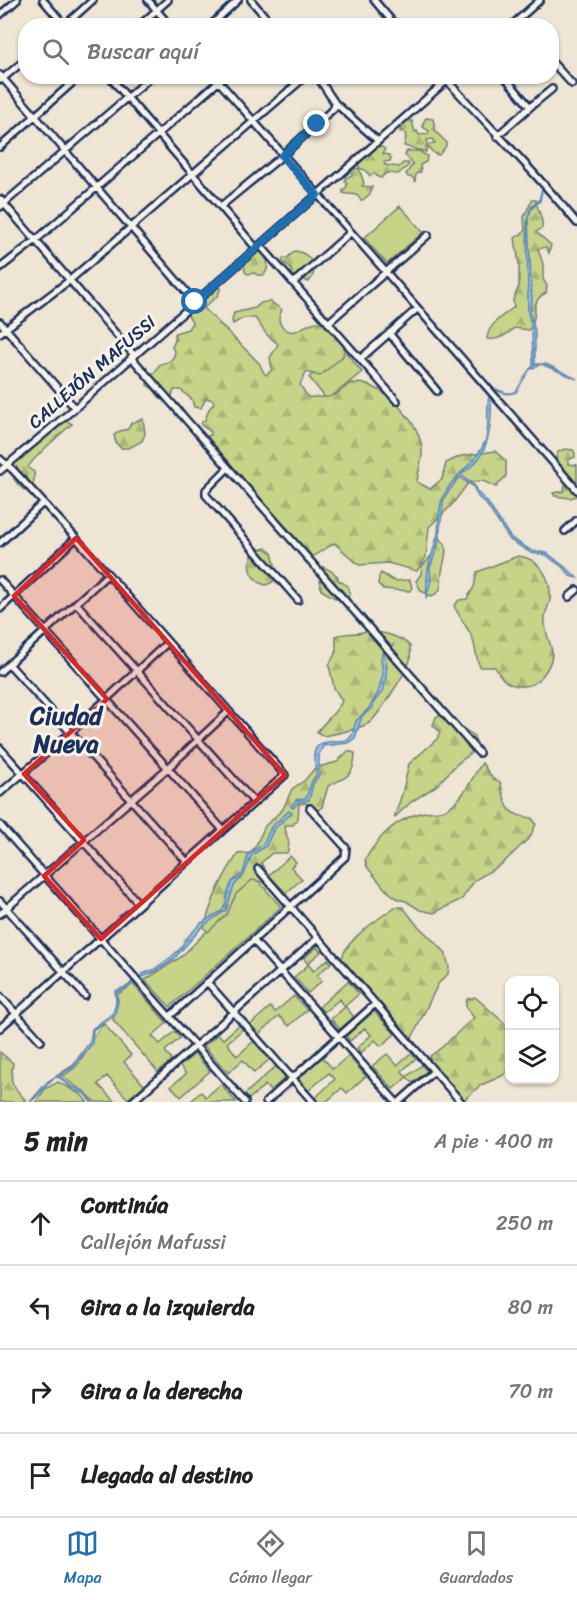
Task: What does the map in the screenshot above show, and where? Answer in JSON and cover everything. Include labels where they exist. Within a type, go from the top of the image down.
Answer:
[{"type":"street","points":[[0,15],[17,0]]},
{"type":"street","points":[[43,0],[58,18]]},
{"type":"street","points":[[72,18],[93,0]]},
{"type":"street","points":[[148,0],[163,18]]},
{"type":"street","points":[[148,18],[168,0]]},
{"type":"street","points":[[219,18],[238,0]]},
{"type":"street","points":[[251,0],[266,18]]},
{"type":"street","points":[[374,0],[389,18]]},
{"type":"street","points":[[521,18],[540,0]]},
{"type":"street","points":[[18,65],[1,78],[195,302]]},
{"type":"street","points":[[559,70],[572,84]]},
{"type":"street","points":[[0,147],[71,84]]},
{"type":"street","points":[[116,84],[220,206],[293,283],[397,401]]},
{"type":"street","points":[[143,84],[1,204],[36,240],[228,468],[479,753]]},
{"type":"street","points":[[0,268],[36,240],[217,84]]},
{"type":"street","points":[[221,84],[577,490]]},
{"type":"street","points":[[2,330],[70,280],[297,84]]},
{"type":"street","points":[[322,84],[335,103],[378,141]]},
{"type":"street","name":"CALLEJÓN MAFUSSI","points":[[0,471],[75,408],[440,84]]},
{"type":"street","points":[[452,84],[497,136],[542,180],[577,223]]},
{"type":"street","points":[[511,84],[530,107]]},
{"type":"street","points":[[497,136],[552,89]]},
{"type":"street","points":[[220,206],[282,156],[334,108],[335,103]]},
{"type":"street","points":[[293,283],[350,233]]},
{"type":"street","points":[[328,323],[428,236]]},
{"type":"street","points":[[360,358],[417,309]]},
{"type":"street","points":[[0,322],[2,330],[75,408]]},
{"type":"street","points":[[389,333],[437,391]]},
{"type":"street","points":[[0,459],[76,538],[285,775],[0,1028]]},
{"type":"street","points":[[228,468],[206,490],[206,495],[298,600]]},
{"type":"street","points":[[0,543],[43,503]]},
{"type":"street","points":[[565,531],[577,520]]},
{"type":"street","points":[[0,609],[76,538]]},
{"type":"street","points":[[0,672],[107,575]]},
{"type":"street","points":[[0,580],[223,830]]},
{"type":"street","points":[[569,597],[577,590]]},
{"type":"street","points":[[76,603],[254,802]]},
{"type":"street","points":[[0,793],[70,733],[167,643]]},
{"type":"street","points":[[9,664],[187,862]]},
{"type":"street","points":[[0,914],[169,767],[228,712]]},
{"type":"street","points":[[0,748],[139,904]]},
{"type":"street","points":[[170,1016],[345,857],[346,848],[310,808]]},
{"type":"street","points":[[0,825],[245,1102]]},
{"type":"street","points":[[258,869],[461,1102]]},
{"type":"street","points":[[0,901],[85,996]]},
{"type":"street","points":[[132,1102],[318,938]]},
{"type":"street","points":[[254,940],[397,1102],[434,1071]]},
{"type":"street","points":[[207,982],[313,1102]]},
{"type":"street","points":[[0,996],[41,1041]]},
{"type":"street","points":[[266,1102],[375,1004]]},
{"type":"highlighted area","points":[[76,538],[285,775],[101,939],[44,876],[84,840],[24,774],[107,699],[14,596]]},
{"type":"green space","points":[[426,118],[433,119],[436,132],[446,142],[446,146],[439,155],[428,147],[429,144],[435,143],[432,139],[427,140],[426,152],[404,146],[406,137],[404,131],[400,132],[401,126],[407,121],[412,121],[415,132],[417,131],[419,135],[428,134],[429,131],[423,127]]},
{"type":"green space","points":[[380,146],[385,149],[383,154],[391,158],[390,161],[384,162],[385,165],[399,167],[403,163],[409,163],[408,166],[398,174],[386,173],[381,178],[374,173],[370,176],[365,170],[359,168],[358,164],[367,153]]},
{"type":"green space","points":[[407,151],[419,151],[427,156],[426,162],[420,165],[421,172],[416,174],[415,181],[406,174],[413,164],[405,155]]},
{"type":"green space","points":[[355,168],[359,169],[364,183],[362,186],[372,187],[370,194],[361,201],[356,195],[343,193],[347,184],[346,178],[352,175]]},
{"type":"green space","points":[[532,200],[536,200],[542,221],[542,228],[536,232],[551,245],[549,253],[546,247],[538,249],[543,264],[543,279],[547,286],[546,293],[537,300],[534,320],[529,330],[514,328],[502,337],[487,339],[493,325],[514,307],[513,300],[519,286],[519,264],[515,238],[525,231],[524,217]]},
{"type":"green space","points":[[400,206],[423,232],[387,264],[364,238]]},
{"type":"green space","points":[[295,251],[301,252],[312,262],[314,272],[309,282],[302,279],[294,280],[291,269],[283,262],[283,258],[287,258]]},
{"type":"green space","points":[[252,252],[263,253],[265,256],[268,267],[264,275],[245,272],[244,265]]},
{"type":"green space","points":[[217,287],[221,288],[218,295],[204,308],[259,363],[267,375],[272,369],[270,358],[278,344],[267,335],[255,318],[243,318],[233,324],[234,313],[255,308],[261,303],[270,301],[282,310],[279,317],[281,325],[292,332],[318,322],[336,332],[345,341],[343,356],[320,376],[306,372],[300,385],[308,397],[321,397],[335,395],[350,383],[362,384],[373,387],[392,400],[409,419],[420,439],[422,453],[417,482],[430,489],[442,479],[446,463],[461,456],[495,451],[506,461],[506,476],[496,487],[483,481],[469,482],[451,506],[429,527],[426,557],[417,571],[388,563],[359,565],[334,543],[308,560],[207,436],[211,435],[211,432],[201,425],[214,403],[213,400],[206,398],[201,408],[194,407],[192,400],[181,390],[174,390],[171,400],[167,402],[147,385],[148,374],[155,372],[159,365],[168,362],[174,356],[172,347],[175,333],[188,329],[192,322],[188,316],[196,304]]},
{"type":"green space","points":[[343,349],[362,372],[327,400],[309,377]]},
{"type":"green space","points":[[143,419],[145,434],[142,441],[129,448],[121,448],[116,443],[114,435],[128,429],[131,423]]},
{"type":"green space","points":[[65,420],[72,424],[30,464],[28,468],[34,472],[34,481],[25,491],[15,480],[10,466]]},
{"type":"green space","points":[[565,449],[573,450],[575,453],[575,457],[568,460],[568,464],[577,465],[577,496],[570,498],[555,496],[553,493],[564,491],[568,473],[556,459],[558,452]]},
{"type":"green space","points":[[439,538],[445,544],[446,555],[440,590],[431,596],[421,591],[416,581],[421,574],[422,566],[432,555],[436,540]]},
{"type":"green space","points":[[266,548],[272,553],[276,568],[273,582],[266,585],[254,578],[250,560],[258,551]]},
{"type":"green space","points":[[518,556],[538,565],[547,577],[550,592],[545,616],[545,627],[552,652],[549,666],[535,683],[523,686],[507,682],[495,667],[480,667],[472,637],[454,606],[459,600],[467,599],[474,587],[477,572]]},
{"type":"green space","points":[[315,565],[331,571],[338,577],[338,580],[348,586],[350,594],[346,600],[337,599],[321,590],[320,578],[316,573]]},
{"type":"green space","points":[[381,573],[394,581],[410,580],[412,588],[410,591],[383,589],[378,584]]},
{"type":"green space","points":[[366,631],[390,635],[406,642],[410,646],[408,665],[385,703],[369,723],[324,736],[317,732],[342,701],[334,688],[329,665],[336,652],[336,636]]},
{"type":"green space","points":[[447,711],[455,723],[473,735],[477,743],[475,750],[457,764],[436,786],[411,802],[394,818],[409,764],[437,739],[440,732],[433,725],[436,717]]},
{"type":"green space","points":[[348,751],[355,753],[349,775],[328,786],[322,807],[316,812],[309,809],[306,803],[299,804],[298,819],[293,825],[285,825],[289,842],[287,853],[272,853],[261,863],[270,878],[268,883],[252,880],[236,894],[227,914],[208,932],[204,928],[210,908],[222,880],[238,854],[250,853],[255,847],[265,826],[283,809],[292,789],[305,780],[315,768],[337,762]]},
{"type":"green space","points":[[482,763],[493,779],[500,782],[508,808],[523,817],[532,818],[536,824],[530,837],[502,864],[475,880],[462,899],[434,913],[420,910],[398,899],[386,890],[367,867],[365,860],[383,836],[398,823],[406,818],[425,812],[443,810],[454,804]]},
{"type":"green space","points":[[290,856],[296,862],[291,867],[302,879],[286,893],[269,875]]},
{"type":"green space","points":[[249,870],[281,907],[170,1007],[145,980],[181,957],[227,911],[232,896]]},
{"type":"green space","points":[[395,907],[403,907],[416,924],[445,952],[449,967],[448,974],[438,984],[411,1040],[358,979],[341,964],[347,948],[354,939]]},
{"type":"green space","points":[[317,947],[321,952],[308,963],[313,971],[328,959],[331,963],[317,975],[322,981],[308,993],[294,977],[308,965],[304,958]]},
{"type":"green space","points":[[348,981],[359,994],[345,1006],[354,1017],[340,1029],[331,1019],[345,1007],[340,999],[324,1012],[319,1007]]},
{"type":"green space","points":[[133,984],[167,1023],[152,1036],[160,1044],[175,1031],[180,1038],[165,1051],[172,1060],[158,1072],[113,1020],[118,1001],[117,995]]},
{"type":"green space","points":[[294,996],[307,1010],[289,1026],[279,1016],[258,1035],[250,1025],[270,1007],[275,1012]]},
{"type":"green space","points":[[475,997],[505,1023],[505,1073],[481,1085],[465,1099],[458,1098],[430,1063],[430,1056],[474,1018],[466,1006],[467,999]]},
{"type":"green space","points":[[374,1011],[395,1034],[381,1046],[375,1040],[361,1053],[357,1048],[371,1035],[365,1028],[350,1041],[346,1036]]},
{"type":"green space","points":[[104,1024],[131,1055],[124,1062],[144,1085],[128,1099],[107,1076],[98,1084],[115,1102],[95,1102],[62,1076],[77,1065],[93,1037]]},
{"type":"green space","points":[[239,1025],[243,1029],[227,1043],[237,1056],[254,1041],[270,1059],[254,1073],[243,1060],[228,1073],[204,1046],[218,1034],[223,1039]]},
{"type":"green space","points":[[0,1052],[13,1063],[13,1085],[27,1102],[0,1102]]},
{"type":"green space","points":[[411,1053],[416,1058],[402,1071],[406,1077],[422,1065],[427,1071],[413,1083],[407,1077],[393,1089],[372,1066],[387,1054],[397,1065]]},
{"type":"green space","points":[[195,1054],[210,1071],[181,1097],[171,1086],[186,1074],[180,1066]]},
{"type":"green space","points":[[348,1056],[366,1076],[347,1093],[342,1088],[326,1102],[318,1102],[315,1098],[335,1079],[329,1073],[308,1091],[297,1079],[322,1057],[333,1069]]},
{"type":"green space","points":[[276,1066],[286,1077],[270,1091],[265,1085],[249,1099],[245,1094]]},
{"type":"green space","points":[[58,1082],[82,1095],[87,1102],[36,1102],[45,1089]]},
{"type":"green space","points":[[221,1084],[236,1102],[190,1102],[201,1092],[206,1097]]},
{"type":"water","points":[[543,185],[540,201],[532,208],[528,218],[532,301],[530,312],[535,331],[535,364],[541,364],[529,370],[533,366],[532,328],[528,313],[527,220],[531,207],[539,200]]},
{"type":"water","points":[[541,364],[546,364],[577,379]]},
{"type":"water","points":[[490,393],[491,420],[485,448],[475,463],[461,475],[475,486],[476,491],[488,503],[511,538],[532,551],[547,553],[577,578],[570,576],[566,570],[546,555],[531,553],[510,540],[486,504],[478,497],[473,486],[459,477],[444,498],[438,545],[430,568],[431,580],[426,599],[428,568],[438,533],[441,501],[447,489],[472,462],[486,439]]},
{"type":"water","points":[[383,650],[387,666],[384,690],[374,702],[373,708],[362,716],[355,738],[348,743],[323,746],[319,755],[319,775],[313,784],[309,800],[291,807],[296,800],[306,798],[316,775],[314,752],[316,747],[325,742],[348,740],[356,721],[369,708],[378,693],[383,674],[381,659]]},
{"type":"water","points":[[289,811],[292,813],[274,829],[266,846],[252,855],[244,875],[234,886],[226,910],[202,927],[173,960],[143,977],[142,974],[153,970],[182,947],[185,940],[201,923],[222,911],[232,882],[243,873],[248,855],[264,843],[271,827]]},
{"type":"water","points":[[134,979],[135,981],[128,988],[116,993],[118,1001],[115,1015],[93,1030],[92,1044],[72,1068],[59,1076],[72,1087],[84,1091],[93,1102],[84,1093],[75,1091],[60,1078],[55,1077],[30,1102],[47,1082],[72,1066],[90,1042],[92,1029],[113,1013],[116,1002],[115,991],[128,986]]},
{"type":"waterway","points":[[384,653],[394,644]]},
{"type":"district","name":"Ciudad Nueva","points":[[66,730]]},
{"type":"route","points":[[195,302],[317,195],[282,156],[317,124]]}]
